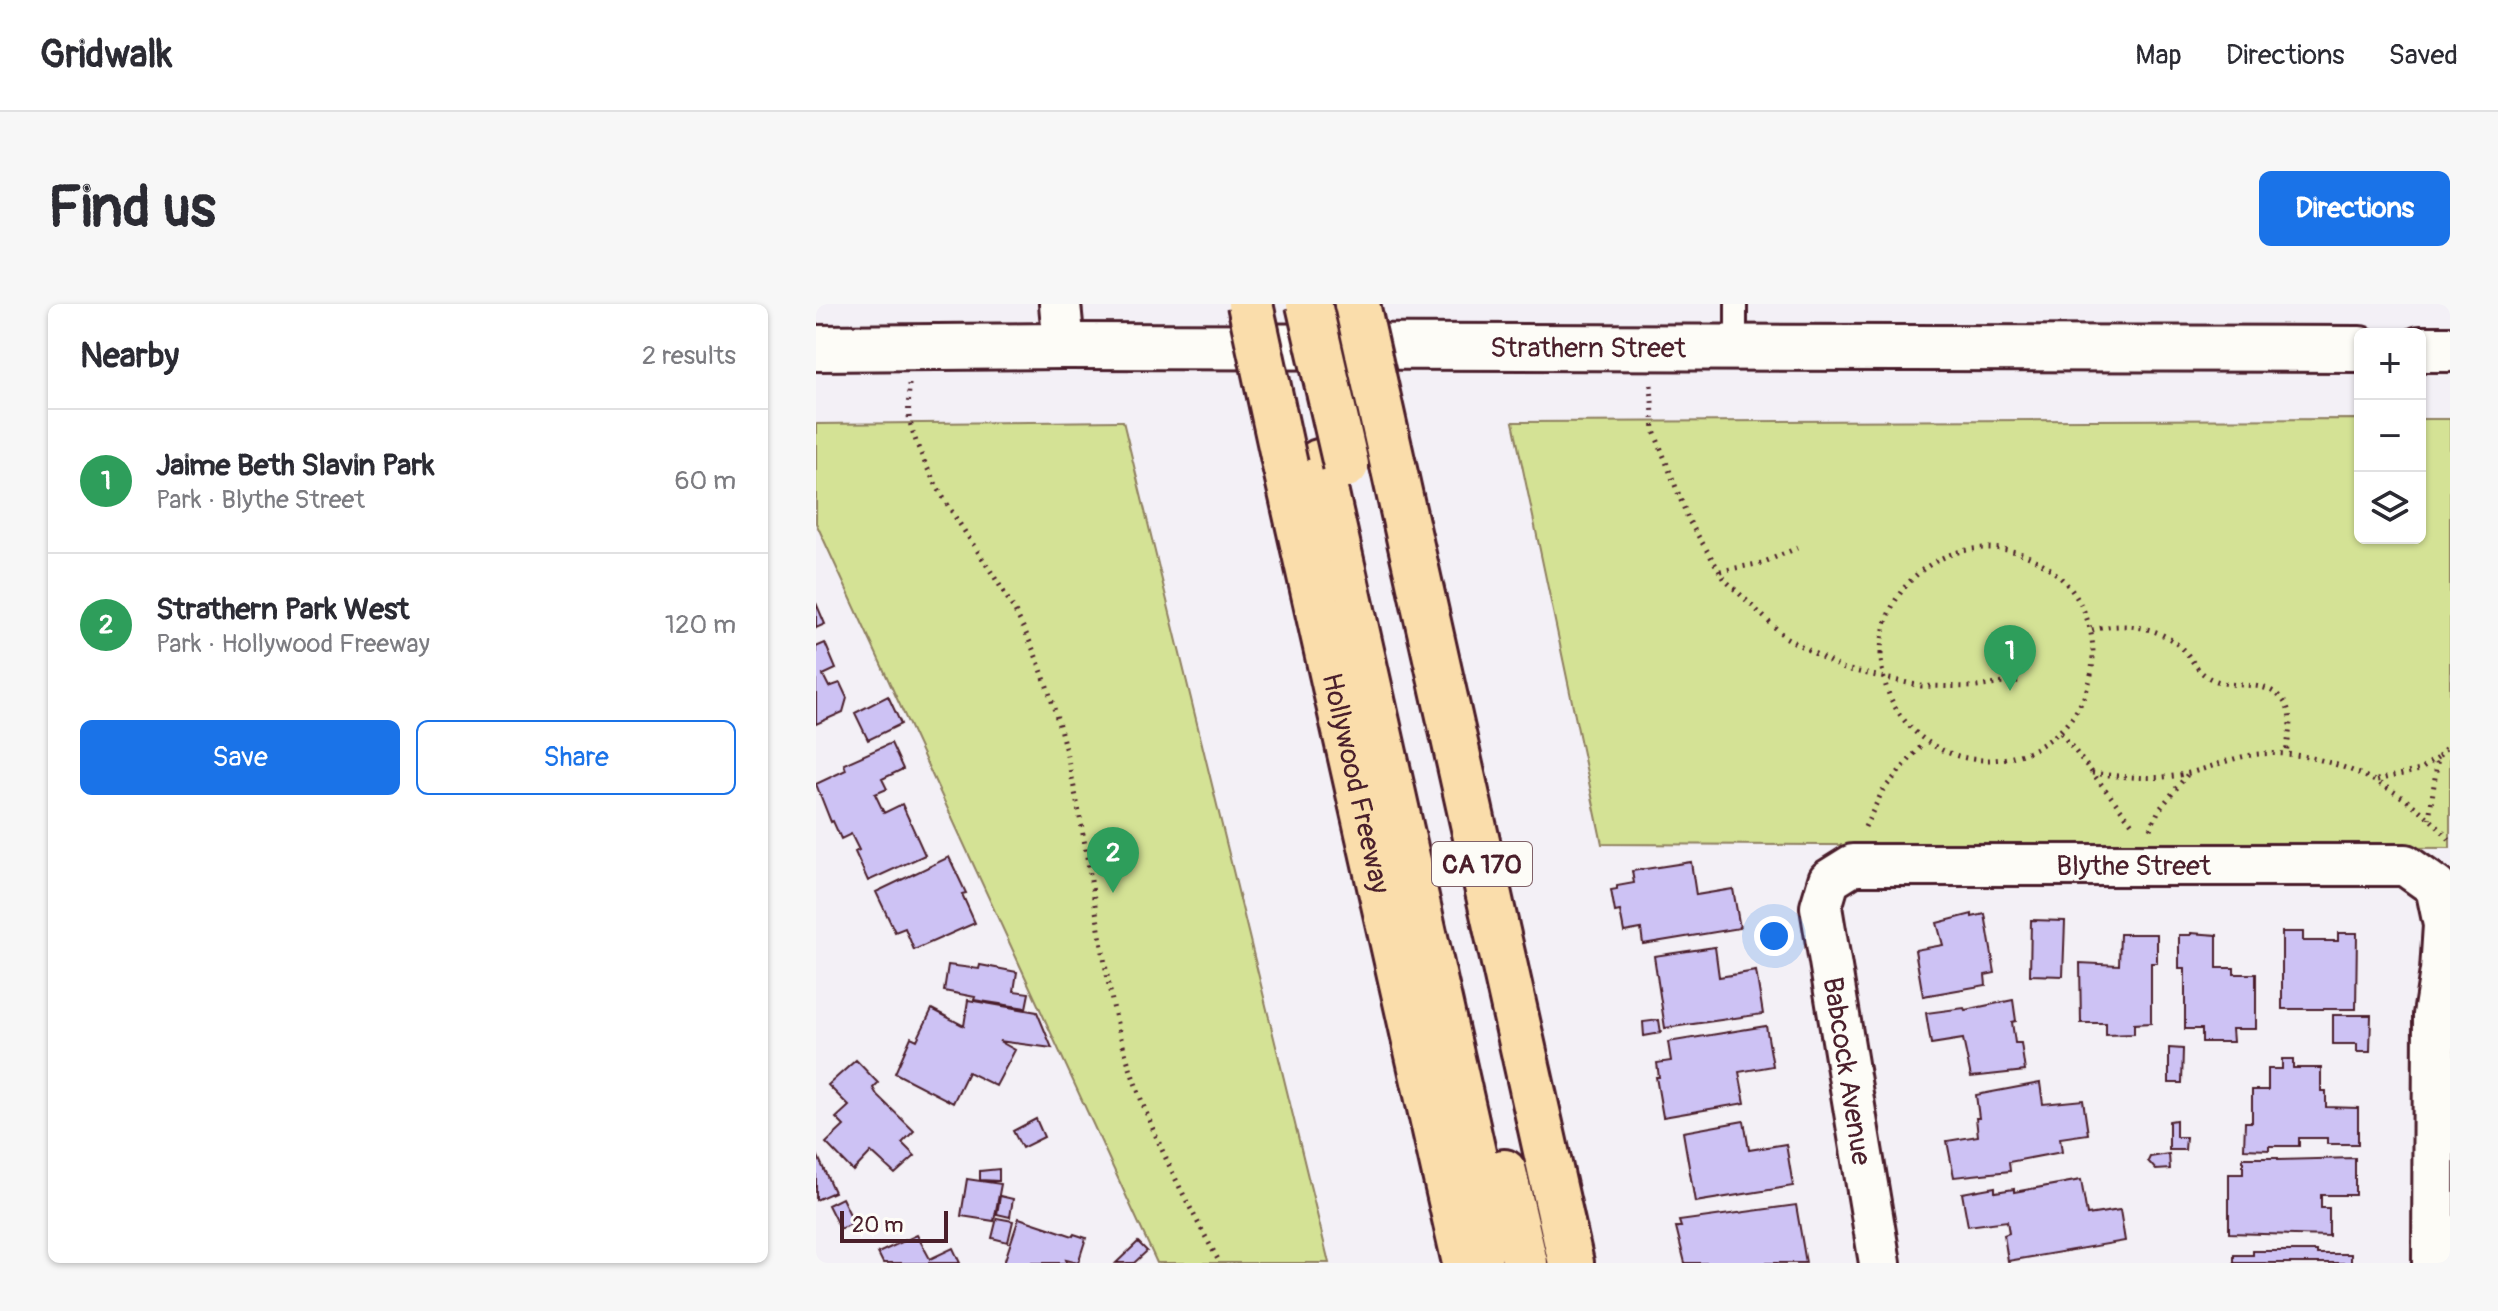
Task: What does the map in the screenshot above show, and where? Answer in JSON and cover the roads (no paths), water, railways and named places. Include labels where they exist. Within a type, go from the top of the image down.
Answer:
[{"type":"highway","name":"Hollywood Freeway","points":[[1250,304],[1317,464],[1465,1263]]},
{"type":"highway","points":[[1283,304],[1488,1220],[1478,1263]]},
{"type":"highway","points":[[1309,304],[1317,464],[1414,778],[1525,1263]]},
{"type":"highway","name":"CA 170","points":[[1357,304],[1571,1263]]},
{"type":"street","name":"Strathern Street","points":[[816,348],[909,347],[1062,325],[1648,348],[2354,349]]},
{"type":"street","points":[[2426,349],[2450,349]]},
{"type":"street","name":"Blythe Street","points":[[1841,873],[2145,853],[2405,865],[2436,887],[2444,925],[2434,1015],[2433,1263]]},
{"type":"street","name":"Babcock Avenue","points":[[1841,873],[1821,907],[1880,1263]]},
{"type":"lane","points":[[1736,304],[1736,348]]},
{"type":"place","name":"Jaime Beth Slavin Park","points":[[2010,691]]},
{"type":"place","name":"Strathern Park West","points":[[1113,893]]}]
